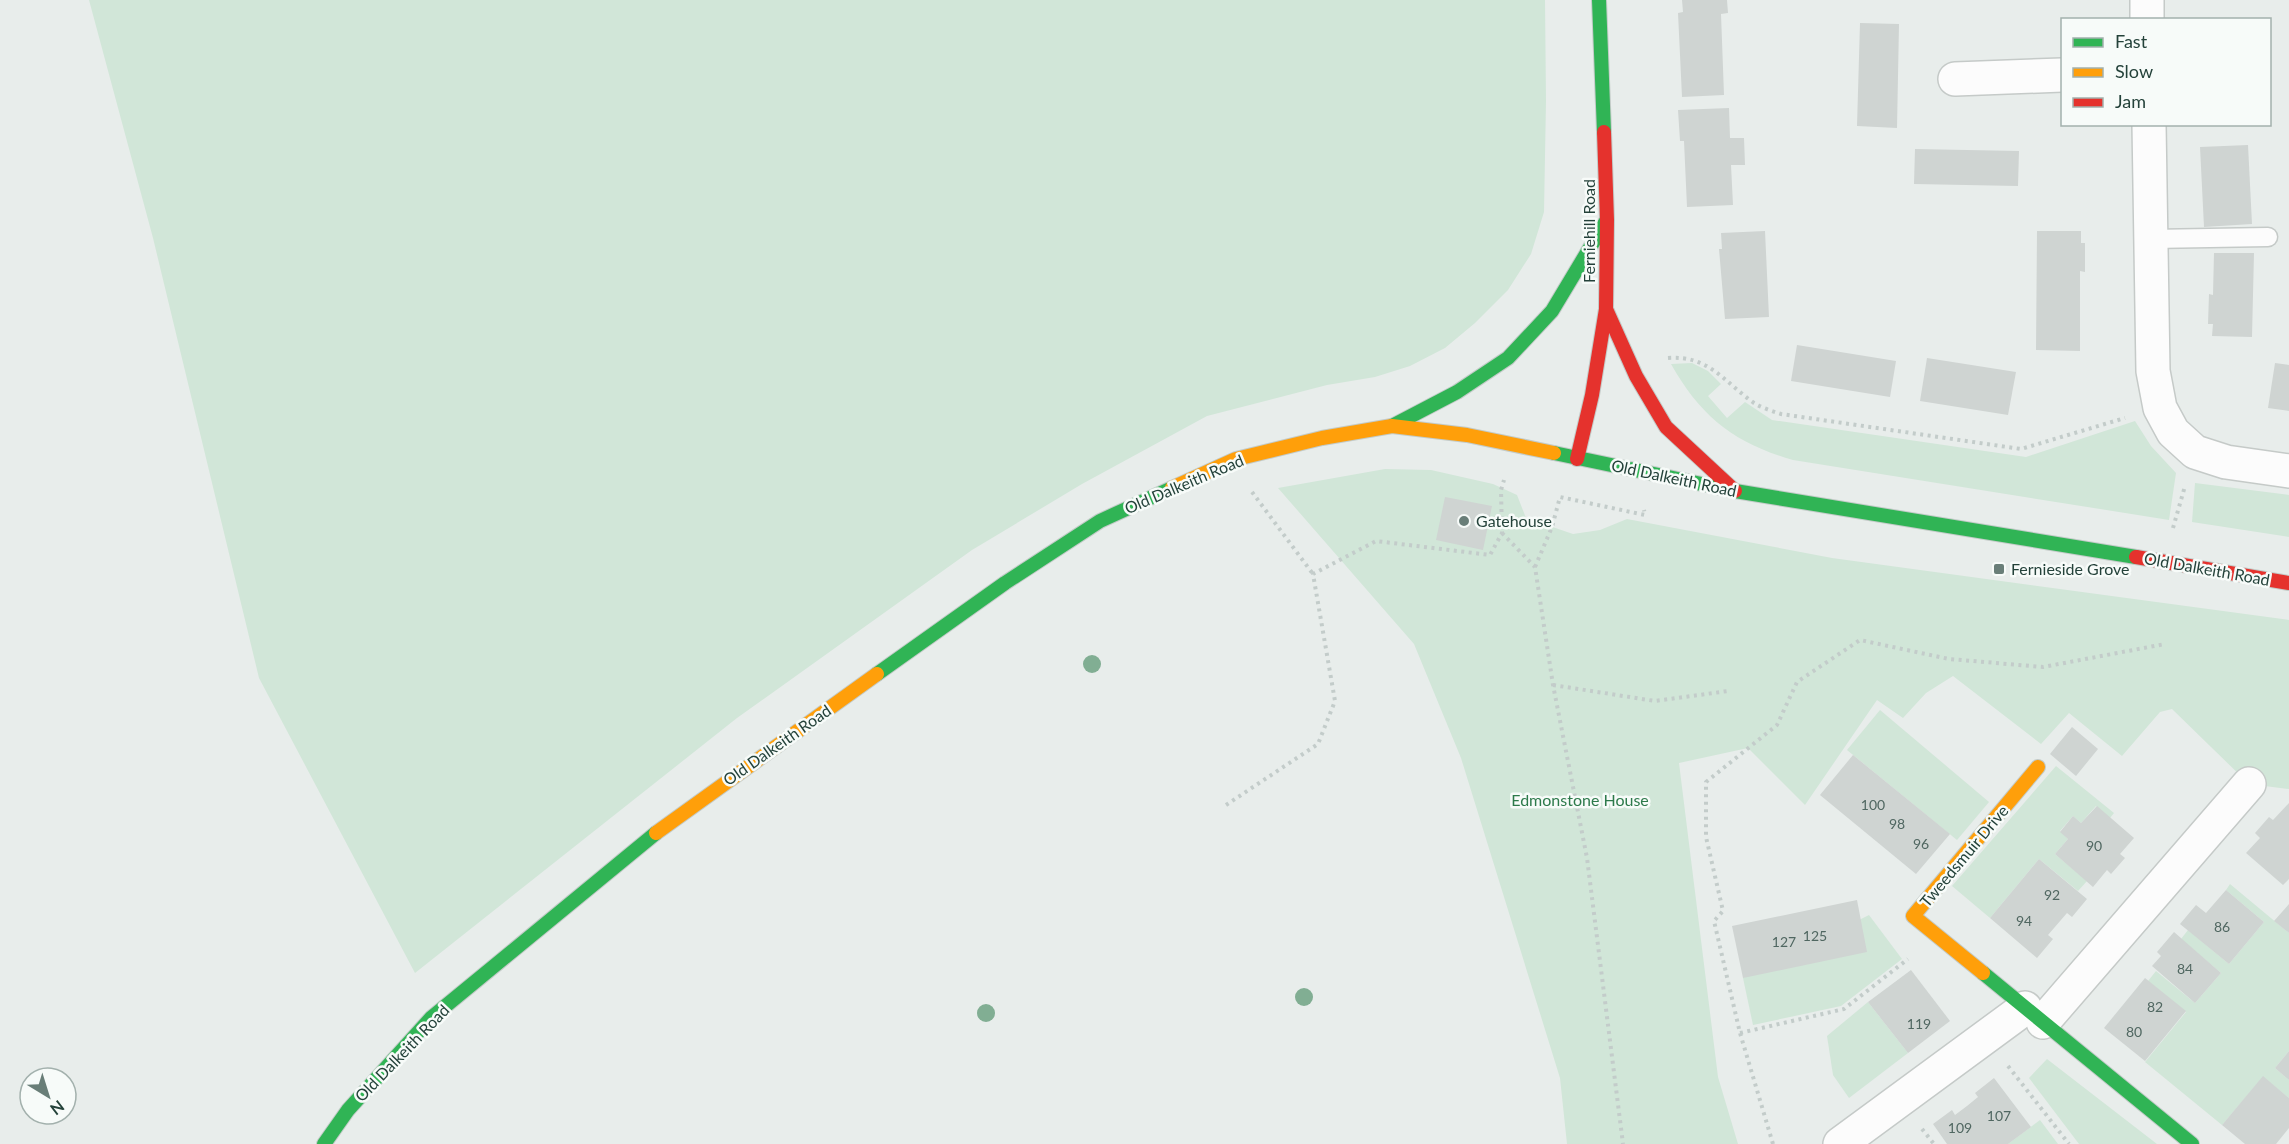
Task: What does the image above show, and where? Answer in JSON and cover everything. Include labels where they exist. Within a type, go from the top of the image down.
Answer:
[{"type":"main road","name":"Ferniehill Road","points":[[1578,459],[1592,395],[1606,309],[1607,220],[1599,0]]},
{"type":"main road","points":[[1392,426],[1457,392],[1508,358],[1552,311],[1607,220]]},
{"type":"main road","points":[[1606,309],[1636,376],[1666,427],[1735,491]]},
{"type":"main road","name":"Old Dalkeith Road","points":[[324,1144],[348,1110],[431,1018],[656,833],[1005,583],[1100,521],[1236,459],[1322,438],[1392,426],[1467,435],[1735,491],[2289,583]]},
{"type":"main road","name":"Tweedsmuir Drive","points":[[2038,766],[1913,916],[2192,1144]]},
{"type":"street","points":[[2147,0],[2147,18]]},
{"type":"street","points":[[1955,79],[2061,75]]},
{"type":"street","points":[[2149,126],[2153,371],[2160,408],[2173,432],[2195,452],[2226,462],[2289,471]]},
{"type":"street","points":[[1840,1144],[1985,1037],[2034,1015],[2249,784]]},
{"type":"lane","points":[[2151,239],[2268,237]]},
{"type":"path","points":[[1636,376],[1664,359],[1683,357],[1705,363],[1756,405],[1781,414],[2021,449],[2160,408]]},
{"type":"path","points":[[2163,561],[2195,452]]},
{"type":"path","points":[[1226,805],[1318,744],[1335,701],[1313,574],[1254,495],[1236,459]]},
{"type":"path","points":[[1623,1144],[1587,858],[1553,685],[1535,567],[1552,527],[1560,497],[1645,515],[1635,470]]},
{"type":"path","points":[[1313,574],[1376,541],[1490,555],[1502,533],[1501,490],[1505,480]]},
{"type":"path","points":[[1502,533],[1535,567]]},
{"type":"path","points":[[1773,1144],[1740,1033],[1714,921],[1723,911],[1706,837],[1706,782],[1777,725],[1797,682],[1860,640],[1949,659],[2043,667],[2165,644]]},
{"type":"path","points":[[1553,685],[1655,701],[1728,691]]},
{"type":"path","points":[[1740,1033],[1844,1009],[1937,936]]},
{"type":"path","points":[[1985,1037],[2069,1144]]},
{"type":"green space","points":[[89,0],[1545,0],[1544,212],[1531,254],[1508,290],[1475,323],[1445,348],[1410,366],[1375,377],[1327,385],[1207,416],[1082,484],[972,550],[737,718],[415,973],[259,678],[153,238]]},
{"type":"green space","points":[[1692,363],[1708,371],[1721,384],[1708,396],[1727,418],[1745,402],[1772,420],[2026,457],[2135,421],[2151,446],[2176,473],[2169,520],[1793,460],[1736,436],[1707,413],[1682,383],[1671,364]]},
{"type":"green space","name":"Edmonstone House","points":[[1385,469],[1431,470],[1493,484],[1517,495],[1526,518],[1573,534],[1600,530],[1627,519],[1832,558],[2289,620],[2289,789],[2249,784],[2172,709],[2160,712],[2122,756],[2069,713],[2041,744],[1953,676],[1926,693],[1903,718],[1877,700],[1805,805],[1748,748],[1679,763],[1718,1077],[1738,1144],[1567,1144],[1560,1078],[1461,758],[1414,644],[1278,488]]},
{"type":"green space","points":[[2195,483],[2289,495],[2289,537],[2192,522]]},
{"type":"green space","points":[[1880,710],[1989,802],[1957,840],[1847,750]]},
{"type":"green space","points":[[2056,766],[2114,813],[2110,818],[2096,806],[2081,823],[2073,816],[2060,831],[2068,839],[2055,854],[2087,881],[2078,891],[2039,859],[1990,918],[1952,886]]},
{"type":"green space","points":[[2230,884],[2289,933],[2289,1051],[2275,1068],[2289,1080],[2289,1098],[2263,1077],[2222,1125],[2145,1062],[2186,1012],[2148,981],[2156,971],[2195,1003],[2221,973],[2181,939],[2188,930],[2229,964],[2264,922],[2226,890]]},
{"type":"green space","points":[[1869,915],[1902,959],[1841,1006],[1753,1025],[1743,978]]},
{"type":"green space","points":[[1868,1002],[1908,1053],[1849,1098],[1833,1075],[1827,1036]]},
{"type":"green space","points":[[2047,1059],[2157,1144],[2079,1144],[2029,1078]]},
{"type":"green space","points":[[2040,1120],[2058,1144],[2008,1144]]},
{"type":"building","points":[[1682,0],[1727,0],[1728,13],[1721,14],[1724,95],[1682,97],[1678,13],[1683,12]]},
{"type":"building","points":[[1860,23],[1899,24],[1897,128],[1857,126]]},
{"type":"building","points":[[1729,108],[1730,138],[1744,138],[1745,165],[1731,165],[1733,205],[1687,207],[1684,141],[1680,141],[1678,110]]},
{"type":"building","points":[[2248,145],[2252,224],[2204,227],[2200,147]]},
{"type":"building","points":[[1915,149],[2019,151],[2018,186],[1914,184]]},
{"type":"building","points":[[1765,231],[1769,317],[1725,319],[1719,249],[1722,249],[1721,233]]},
{"type":"building","points":[[2037,231],[2081,231],[2081,243],[2085,243],[2085,272],[2080,271],[2080,351],[2036,350]]},
{"type":"building","points":[[2214,253],[2254,253],[2252,337],[2212,336],[2213,324],[2208,324],[2209,294],[2213,295]]},
{"type":"building","points":[[1797,345],[1896,361],[1890,397],[1791,381]]},
{"type":"building","points":[[1927,358],[2016,372],[2008,415],[1920,401]]},
{"type":"building","points":[[2275,363],[2289,365],[2289,411],[2268,408]]},
{"type":"building","name":"Gatehouse","points":[[1445,497],[1492,506],[1483,550],[1436,540]]},
{"type":"building","points":[[2072,727],[2098,749],[2076,776],[2050,754]]},
{"type":"building","points":[[1853,755],[1950,834],[1916,874],[1820,795]]},
{"type":"building","points":[[2289,803],[2289,879],[2283,885],[2246,853],[2260,838],[2255,833],[2269,817],[2273,820]]},
{"type":"building","points":[[2097,806],[2134,838],[2120,854],[2125,858],[2111,874],[2107,870],[2093,887],[2055,854],[2068,839],[2060,832],[2073,816],[2081,823]]},
{"type":"building","points":[[2039,859],[2087,899],[2072,917],[2067,913],[2048,935],[2053,939],[2037,958],[1990,918]]},
{"type":"building","points":[[2226,890],[2264,922],[2229,964],[2180,924],[2196,905],[2206,913]]},
{"type":"building","points":[[1857,900],[1867,952],[1743,978],[1732,926]]},
{"type":"building","points":[[2289,904],[2289,933],[2274,921]]},
{"type":"building","points":[[2174,932],[2221,973],[2195,1003],[2152,966],[2161,956],[2157,952]]},
{"type":"building","points":[[1911,970],[1950,1021],[1908,1053],[1868,1002]]},
{"type":"building","points":[[2145,978],[2186,1011],[2145,1061],[2104,1028]]},
{"type":"building","points":[[2289,1051],[2289,1080],[2275,1068]]},
{"type":"building","points":[[2263,1076],[2289,1098],[2289,1128],[2276,1144],[2245,1144],[2222,1125]]},
{"type":"building","points":[[1994,1078],[2031,1127],[2008,1144],[1947,1144],[1933,1124],[1952,1110],[1955,1115],[1967,1106],[1978,1097],[1975,1093]]},
{"type":"traffic: fast","points":[[1599,0],[1604,132]]},
{"type":"traffic: fast","points":[[1392,426],[1457,392],[1508,358],[1552,311],[1606,221]]},
{"type":"traffic: fast","points":[[1554,453],[1735,491],[2136,557]]},
{"type":"traffic: fast","points":[[877,674],[1005,583],[1100,521],[1172,488]]},
{"type":"traffic: fast","points":[[324,1144],[348,1110],[431,1018],[656,833]]},
{"type":"traffic: fast","points":[[1983,973],[2192,1144]]},
{"type":"traffic: slow","points":[[1172,488],[1236,459],[1322,438],[1392,426],[1467,435],[1554,453]]},
{"type":"traffic: slow","points":[[656,833],[877,674]]},
{"type":"traffic: slow","points":[[1983,973],[1913,916],[2038,767]]},
{"type":"traffic: jam","points":[[1577,459],[1592,395],[1606,309],[1607,220],[1604,132]]},
{"type":"traffic: jam","points":[[1606,309],[1636,376],[1666,427],[1735,491]]},
{"type":"traffic: jam","points":[[2136,557],[2289,583]]},
{"type":"place","name":"Gatehouse","points":[[1464,521]]},
{"type":"place","name":"Fernieside Grove","points":[[1999,569]]}]
